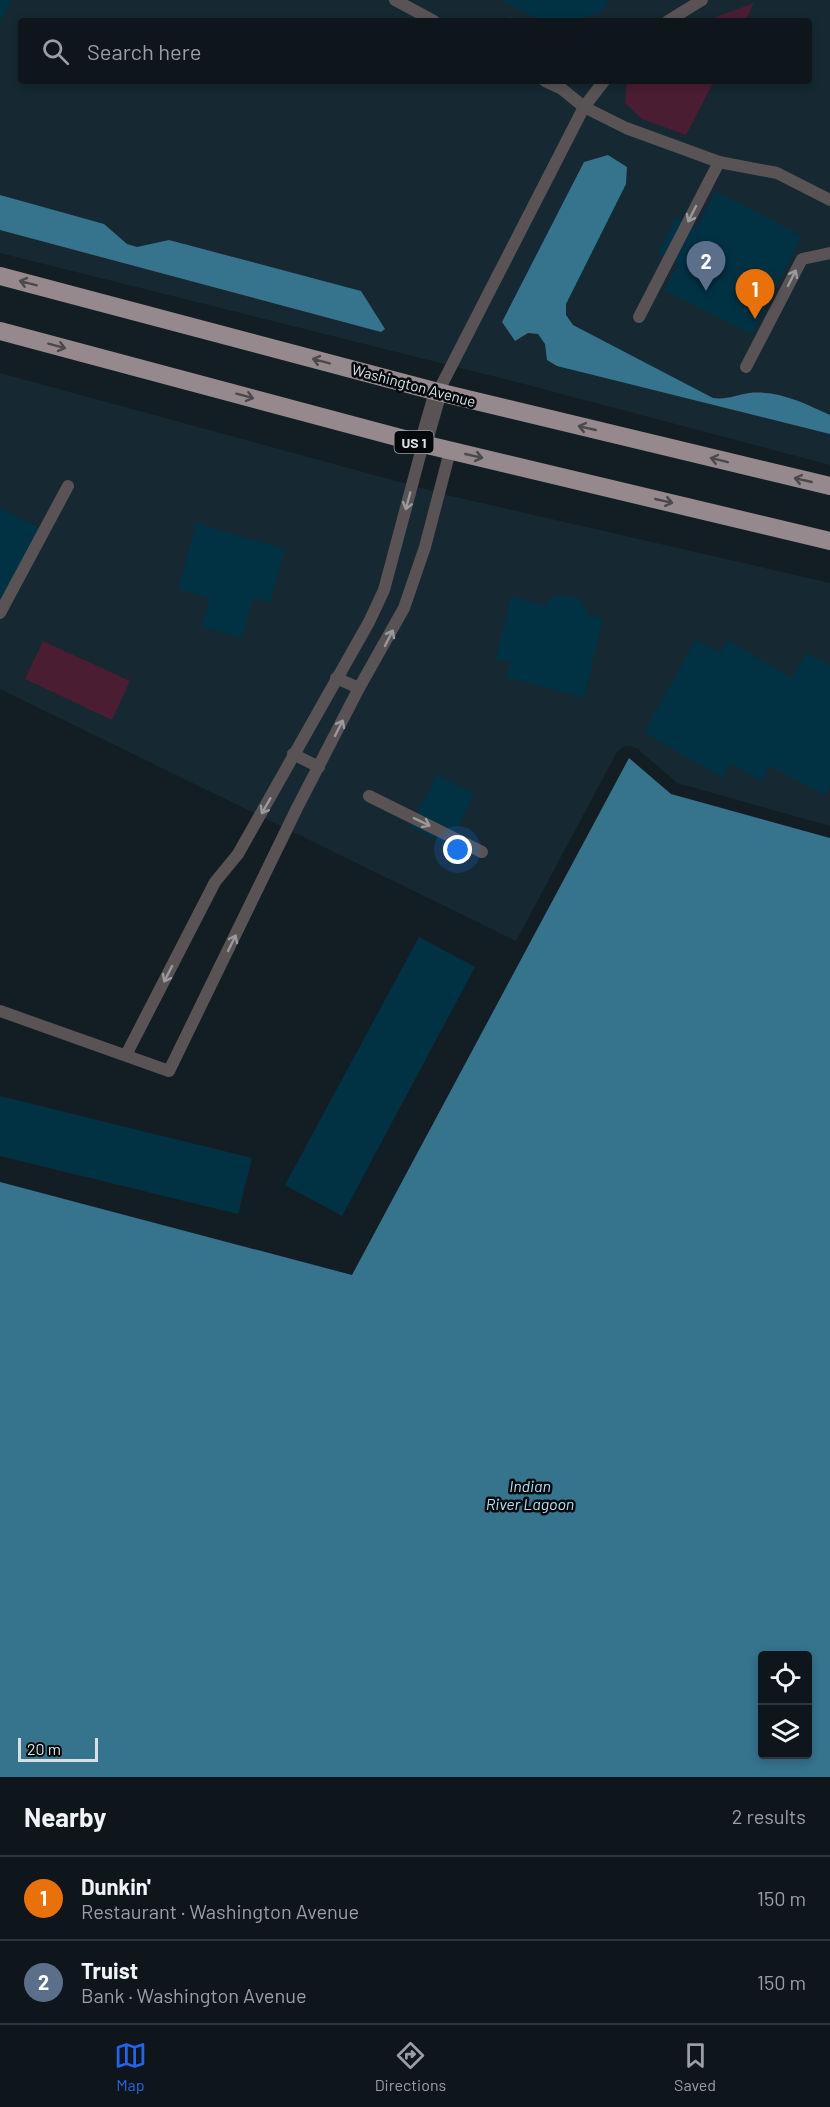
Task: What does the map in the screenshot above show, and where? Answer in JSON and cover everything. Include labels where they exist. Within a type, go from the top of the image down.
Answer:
[{"type":"main road","name":"Washington Avenue","points":[[0,276],[438,392],[830,486]]},
{"type":"main road","name":"US 1","points":[[0,331],[423,444],[830,541]]},
{"type":"street","points":[[423,444],[438,392]]},
{"type":"lane","points":[[395,0],[428,18]]},
{"type":"lane","points":[[673,18],[702,0]]},
{"type":"lane","points":[[551,84],[562,89],[584,107],[626,128],[719,162],[777,173],[830,200]]},
{"type":"lane","points":[[438,392],[584,107],[602,84]]},
{"type":"lane","points":[[639,317],[719,162]]},
{"type":"lane","points":[[746,367],[802,259],[830,253]]},
{"type":"lane","points":[[126,1055],[215,882],[238,854],[369,622],[384,590],[423,444]]},
{"type":"lane","points":[[0,1011],[169,1071],[359,688],[404,608],[425,546],[450,450]]},
{"type":"lane","points":[[0,613],[68,486]]},
{"type":"lane","points":[[336,678],[359,688]]},
{"type":"lane","points":[[293,754],[319,767]]},
{"type":"lane","points":[[369,796],[482,852]]},
{"type":"shaded area","points":[[0,0],[830,0],[830,465],[505,379],[0,253]]},
{"type":"shaded area","points":[[754,3],[746,18],[713,18]]},
{"type":"shaded area","points":[[627,84],[712,84],[686,135],[642,119],[625,103]]},
{"type":"shaded area","points":[[0,373],[451,496],[830,583],[830,826],[677,783],[638,749],[630,746],[623,747],[617,752],[516,941],[0,689]]},
{"type":"shaded area","points":[[43,641],[130,681],[112,720],[25,679]]},
{"type":"water","points":[[608,155],[627,167],[626,184],[566,304],[566,315],[573,325],[713,398],[749,393],[771,393],[811,406],[830,415],[830,434],[557,366],[547,360],[545,344],[538,334],[528,333],[515,341],[502,322],[584,162]]},
{"type":"water","points":[[0,195],[104,224],[127,244],[137,247],[169,240],[361,291],[385,329],[381,332],[0,230]]},
{"type":"water","name":"Indian River Lagoon","points":[[629,758],[671,794],[830,838],[830,1777],[0,1777],[0,1182],[352,1275]]},
{"type":"building","points":[[0,0],[12,0],[0,23]]},
{"type":"building","points":[[501,0],[608,0],[602,12],[582,18],[536,18]]},
{"type":"building","points":[[715,191],[802,236],[752,334],[664,290],[679,264],[658,253],[676,217],[697,228]]},
{"type":"building","points":[[0,508],[40,528],[0,605]]},
{"type":"building","points":[[196,523],[285,549],[270,603],[254,598],[242,638],[202,627],[210,598],[178,589]]},
{"type":"building","points":[[560,595],[577,598],[584,605],[587,615],[603,619],[584,698],[506,677],[511,662],[496,659],[511,596],[546,606],[551,598]]},
{"type":"building","points":[[696,640],[720,653],[728,640],[792,678],[807,653],[830,666],[830,786],[825,795],[770,766],[762,781],[731,764],[722,778],[644,732]]},
{"type":"building","points":[[437,774],[474,794],[449,846],[410,827]]},
{"type":"building","points":[[419,937],[475,967],[342,1216],[285,1185]]},
{"type":"building","points":[[0,1096],[252,1158],[238,1214],[0,1156]]},
{"type":"place","name":"Truist","points":[[706,291]]},
{"type":"place","name":"Dunkin'","points":[[755,319]]}]
